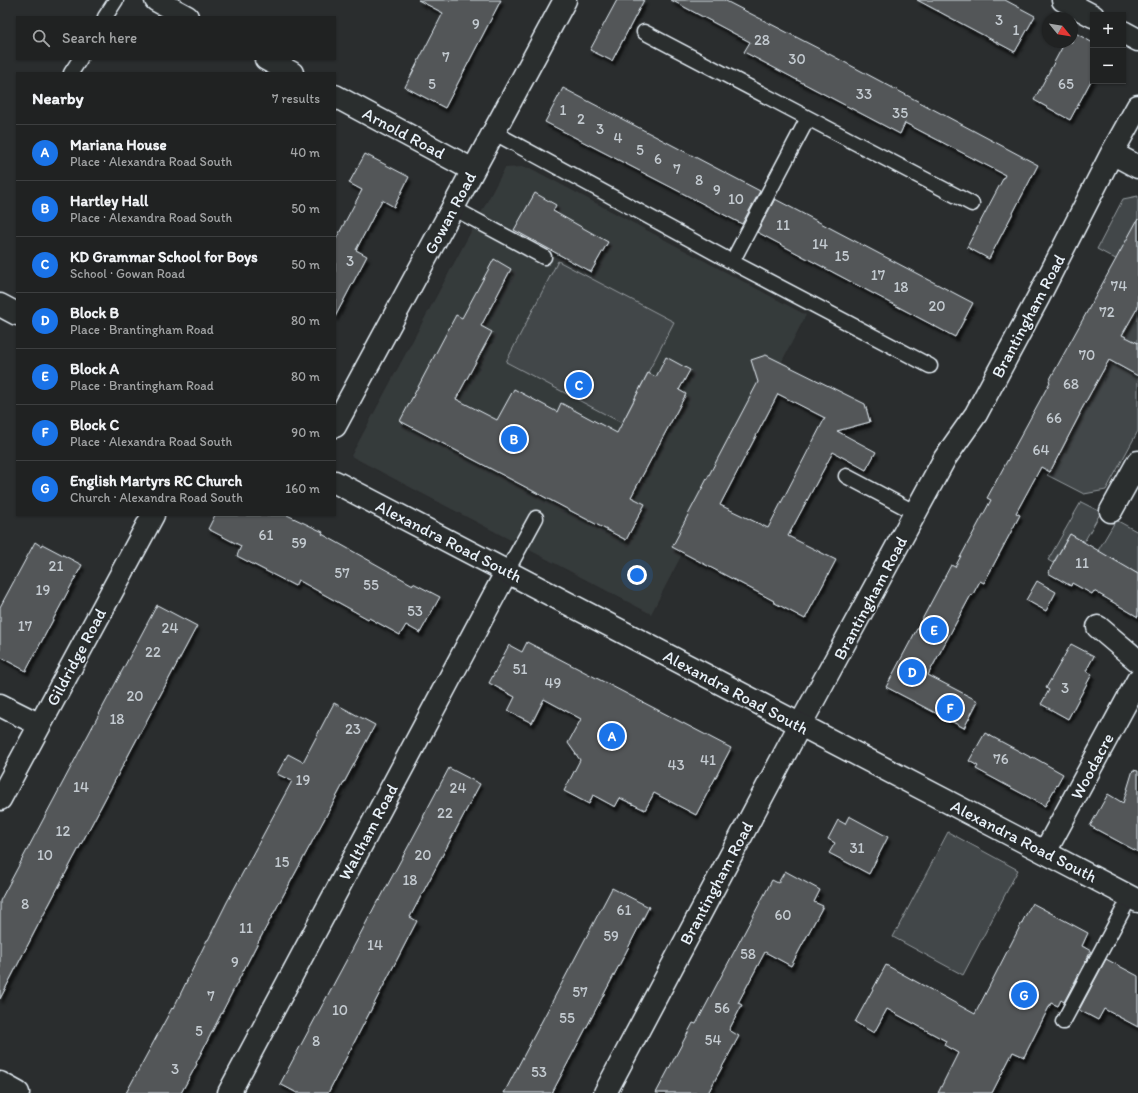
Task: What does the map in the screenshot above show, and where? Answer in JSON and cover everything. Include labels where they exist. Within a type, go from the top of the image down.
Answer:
[{"type":"street","points":[[156,0],[185,16]]},
{"type":"street","name":"Gowan Road","points":[[336,424],[565,0]]},
{"type":"street","points":[[1063,0],[1090,14]]},
{"type":"street","points":[[1126,34],[1138,40]]},
{"type":"street","points":[[268,60],[290,72]]},
{"type":"street","name":"Arnold Road","points":[[336,97],[473,170]]},
{"type":"street","name":"Brantingham Road","points":[[605,1093],[800,725],[945,458],[976,414],[1056,265],[1112,153],[1138,106]]},
{"type":"street","points":[[1112,153],[1138,166]]},
{"type":"street","points":[[0,305],[16,313]]},
{"type":"street","points":[[1111,512],[1138,462]]},
{"type":"street","name":"Alexandra Road South","points":[[336,483],[1134,899]]},
{"type":"street","name":"Gildridge Road","points":[[0,799],[152,516]]},
{"type":"street","name":"Waltham Road","points":[[230,1093],[507,571]]},
{"type":"street","points":[[1098,627],[1138,661]]},
{"type":"street","name":"Woodacre","points":[[1045,852],[1138,680]]},
{"type":"street","points":[[0,705],[40,725]]},
{"type":"street","points":[[0,1084],[18,1093]]},
{"type":"lane","points":[[106,16],[116,0]]},
{"type":"lane","points":[[644,32],[972,204]]},
{"type":"lane","points":[[72,72],[79,60]]},
{"type":"lane","points":[[732,262],[808,118]]},
{"type":"lane","points":[[493,132],[732,262],[930,366]]},
{"type":"lane","points":[[453,208],[544,257]]},
{"type":"lane","points":[[846,476],[916,513]]},
{"type":"lane","points":[[507,571],[536,518]]},
{"type":"lane","points":[[1064,1022],[1134,899]]},
{"type":"shaded area","points":[[505,168],[530,168],[806,315],[651,614],[351,456]]},
{"type":"shaded area","points":[[1138,196],[1138,271],[1097,249],[1123,199]]},
{"type":"shaded area","points":[[558,261],[674,322],[622,423],[506,362]]},
{"type":"shaded area","points":[[1138,298],[1138,343],[1122,336],[1129,323],[1124,320]]},
{"type":"shaded area","points":[[1109,360],[1138,376],[1138,431],[1106,490],[1084,494],[1047,475],[1050,472],[1083,406]]},
{"type":"shaded area","points":[[1081,502],[1101,512],[1084,542],[1070,534],[1053,563],[1048,560]]},
{"type":"shaded area","points":[[1116,520],[1138,532],[1138,574],[1120,564],[1096,554]]},
{"type":"shaded area","points":[[948,832],[1018,870],[963,975],[893,937]]},
{"type":"building","points":[[418,0],[501,0],[445,108],[405,87],[443,13]]},
{"type":"building","points":[[617,0],[644,0],[612,61],[590,50]]},
{"type":"building","points":[[671,0],[724,0],[1038,165],[989,259],[967,247],[1005,175],[905,123],[900,134],[744,52],[750,42]]},
{"type":"building","points":[[917,0],[1005,0],[1035,16],[1015,52]]},
{"type":"building","points":[[1078,34],[1090,41],[1090,83],[1070,120],[1034,100],[1062,48],[1078,48]]},
{"type":"building","points":[[563,88],[760,191],[742,224],[545,122]]},
{"type":"building","points":[[365,154],[409,177],[394,207],[382,200],[356,250],[367,256],[336,315],[336,239],[362,190],[349,183]]},
{"type":"building","points":[[535,193],[556,205],[553,211],[608,242],[591,272],[514,230]]},
{"type":"building","points":[[775,199],[973,303],[955,337],[757,232]]},
{"type":"building","points":[[1138,219],[1138,307],[1122,335],[1138,343],[1138,376],[1109,360],[1079,414],[1050,472],[1041,467],[1016,513],[1020,515],[984,583],[980,581],[972,596],[971,595],[928,675],[978,701],[964,728],[886,687],[951,565],[955,567],[991,500],[987,498]]},
{"type":"building","points":[[494,259],[511,269],[481,326],[492,332],[456,399],[497,420],[514,389],[557,412],[561,403],[617,433],[648,373],[656,377],[666,357],[690,370],[679,390],[686,394],[631,497],[645,504],[626,540],[400,421],[456,315],[462,318]]},
{"type":"building","points":[[766,355],[865,404],[870,422],[837,431],[876,452],[866,470],[833,452],[788,536],[836,560],[805,619],[672,547],[758,382],[751,360]],"holes":[[[778,394],[825,418],[768,528],[720,505]]]},
{"type":"building","points":[[214,516],[289,516],[323,532],[322,534],[413,585],[413,583],[440,597],[420,633],[406,625],[400,635],[298,580],[295,586],[237,556],[241,546],[208,529]]},
{"type":"building","points":[[1070,534],[1138,574],[1138,617],[1094,591],[1092,594],[1072,583],[1071,586],[1048,573]]},
{"type":"building","points":[[35,542],[41,546],[42,544],[82,565],[26,671],[0,657],[0,607]]},
{"type":"building","points":[[1037,581],[1056,592],[1046,611],[1026,600]]},
{"type":"building","points":[[157,605],[197,626],[0,999],[0,901]]},
{"type":"building","points":[[527,642],[731,748],[696,815],[654,793],[645,810],[620,798],[615,807],[593,795],[589,804],[564,791],[580,760],[568,743],[581,719],[544,699],[532,723],[508,711],[515,697],[489,683],[509,645],[522,652]]},
{"type":"building","points":[[1071,644],[1094,656],[1086,671],[1092,674],[1068,719],[1041,704],[1049,690],[1046,688]]},
{"type":"building","points":[[334,703],[375,725],[255,948],[196,1063],[197,1064],[181,1093],[126,1093],[172,1008],[173,1009],[207,940],[292,781],[277,774],[288,754],[303,762]]},
{"type":"building","points":[[985,733],[1063,774],[1045,806],[976,769],[978,766],[969,761]]},
{"type":"building","points":[[449,768],[480,784],[410,917],[417,921],[328,1093],[297,1093],[280,1084]]},
{"type":"building","points":[[1133,770],[1138,771],[1138,852],[1090,826],[1108,794],[1123,803]]},
{"type":"building","points":[[849,816],[888,837],[869,874],[829,853],[835,843],[828,839],[838,820],[845,824]]},
{"type":"building","points":[[785,871],[820,890],[814,902],[823,906],[791,966],[765,952],[738,1003],[742,1005],[729,1030],[739,1036],[708,1093],[656,1093],[693,1023],[696,1024],[772,880],[778,883]]},
{"type":"building","points":[[612,888],[649,907],[552,1093],[504,1093]]},
{"type":"building","points":[[1032,903],[1088,933],[1082,946],[1091,951],[1064,1002],[1061,1000],[1058,1006],[1051,1003],[1024,1057],[1013,1052],[992,1093],[938,1093],[958,1053],[944,1045],[946,1041],[887,1009],[874,1033],[855,1022],[886,965],[975,1014]]},
{"type":"building","points":[[1106,959],[1138,976],[1138,1027],[1104,1009],[1098,1020],[1079,1010]]},
{"type":"place","name":"KD Grammar School for Boys","points":[[579,385]]},
{"type":"place","name":"Hartley Hall","points":[[514,439]]},
{"type":"place","name":"Block A","points":[[934,630]]},
{"type":"place","name":"Block B","points":[[912,672]]},
{"type":"place","name":"Block C","points":[[950,708]]},
{"type":"place","name":"Mariana House","points":[[612,736]]},
{"type":"place","name":"English Martyrs RC Church","points":[[1024,995]]}]
